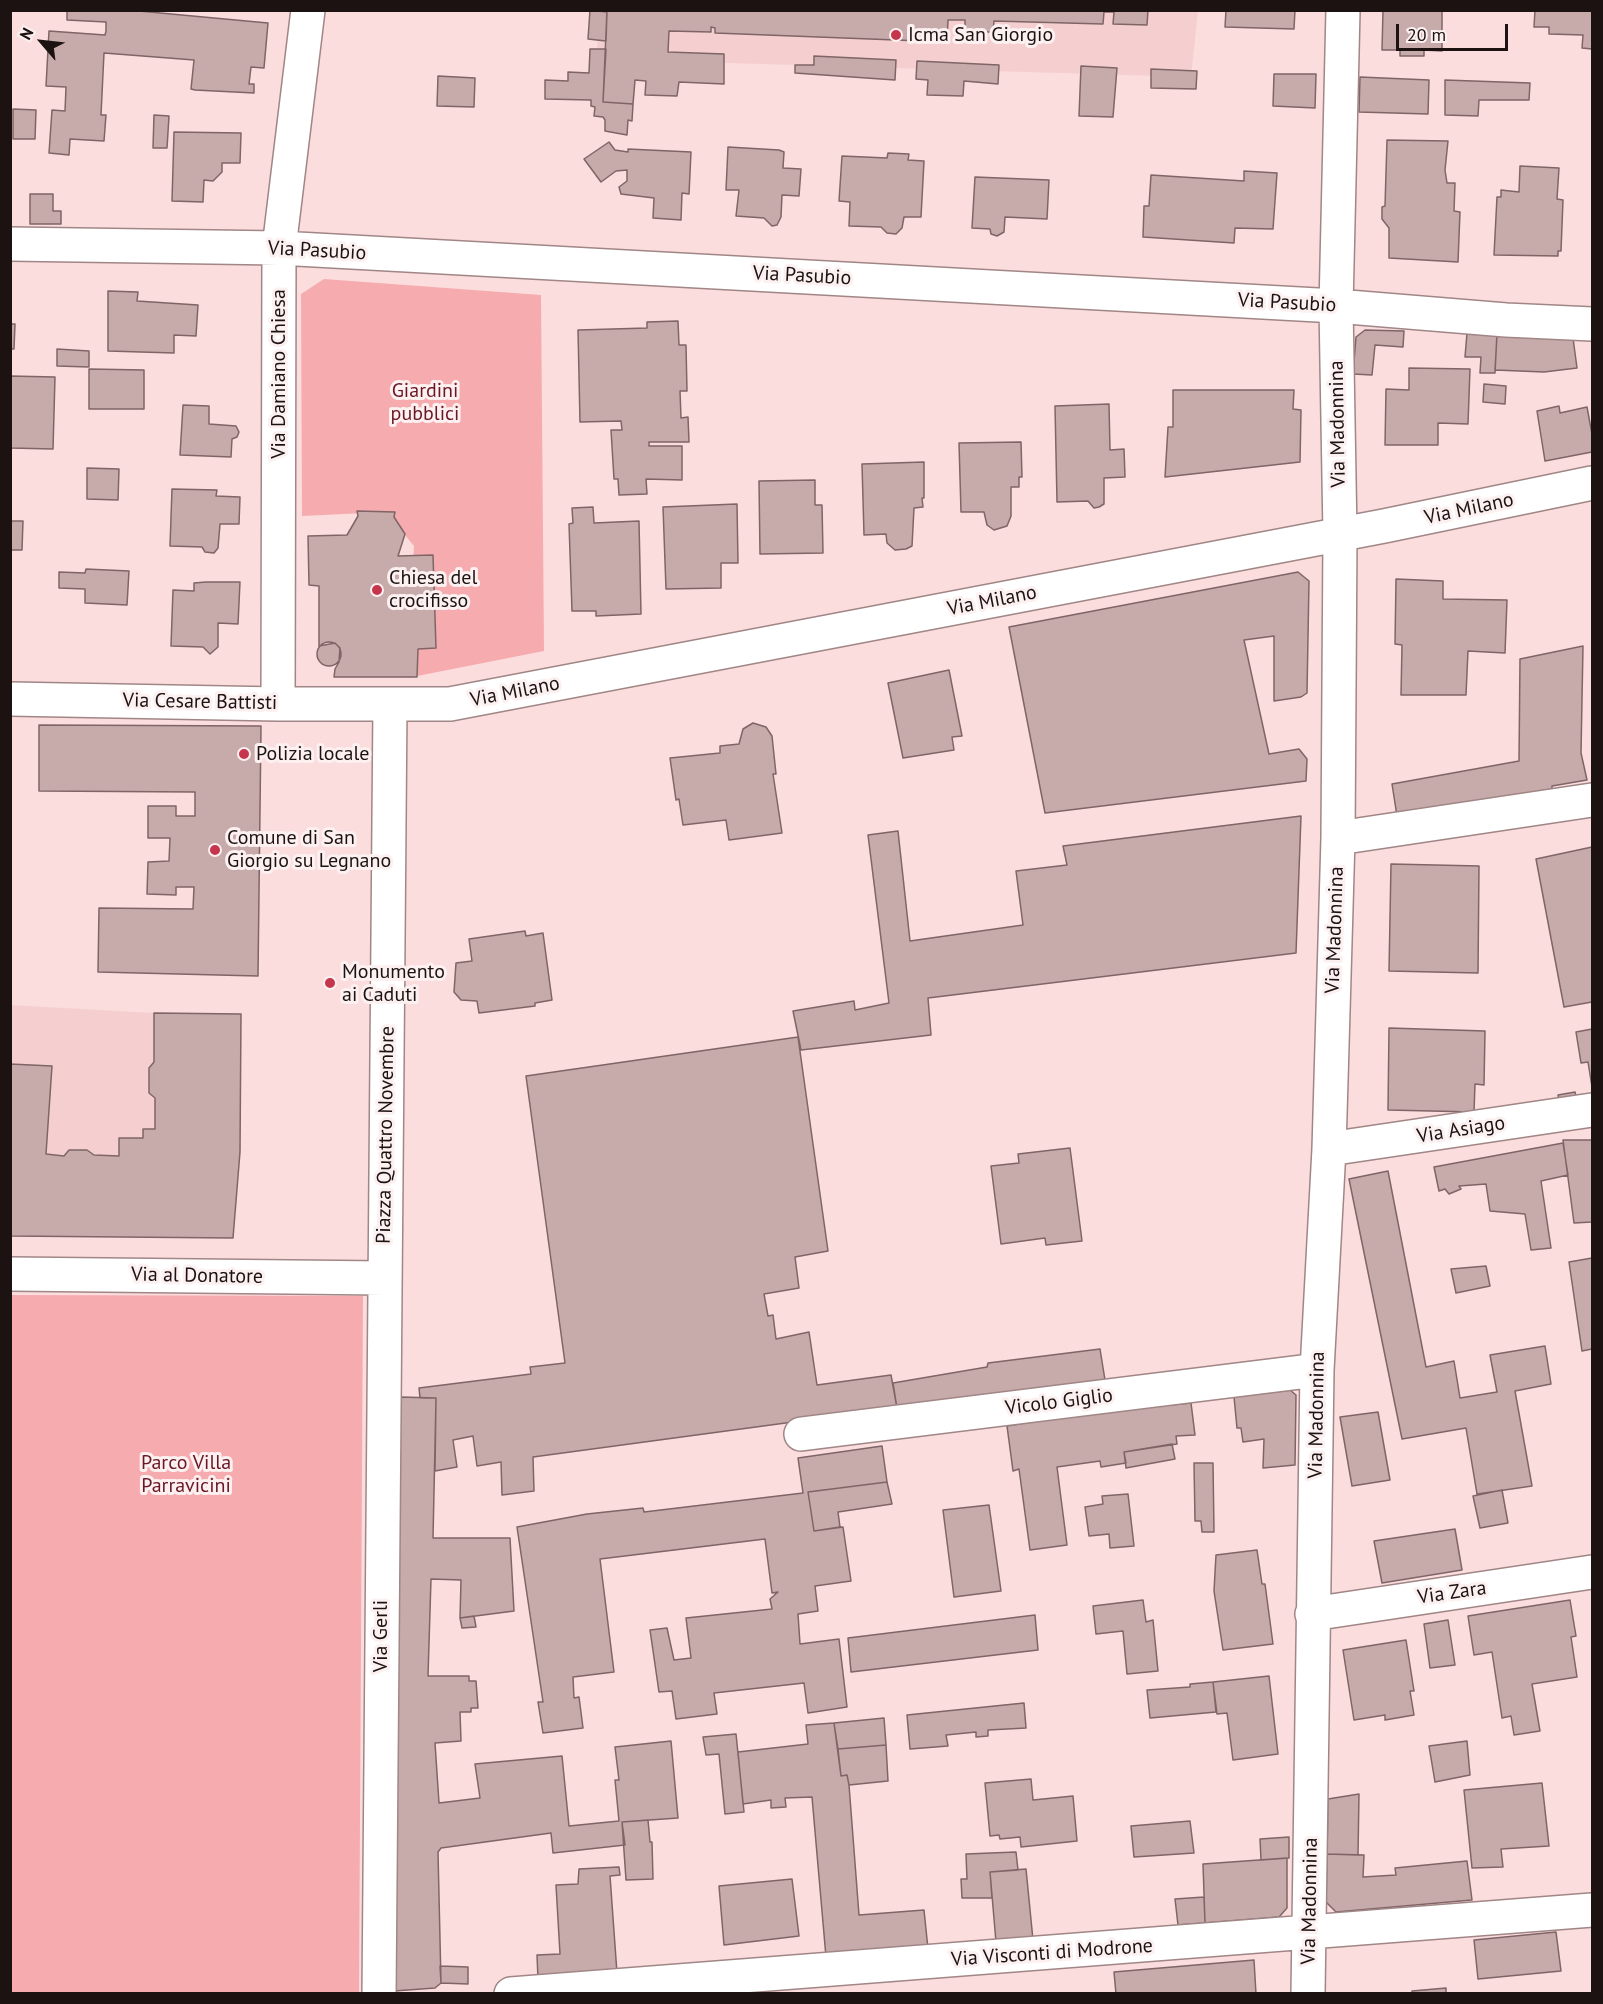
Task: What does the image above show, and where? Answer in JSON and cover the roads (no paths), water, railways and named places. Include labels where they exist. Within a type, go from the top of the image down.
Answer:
[{"type":"street","name":"Via Damiano Chiesa","points":[[278,704],[279,248],[308,10]]},
{"type":"street","name":"Via Madonnina","points":[[1308,1994],[1317,1370],[1329,1149],[1338,837],[1340,535],[1336,306],[1343,10]]},
{"type":"street","name":"Via Pasubio","points":[[10,244],[279,248],[1336,306],[1506,320],[1593,324]]},
{"type":"street","name":"Via Milano","points":[[390,704],[450,704],[1340,535],[1593,483]]},
{"type":"street","name":"Via Cesare Battisti","points":[[10,699],[390,704]]},
{"type":"street","name":"Piazza Quattro Novembre","points":[[384,1278],[390,704]]},
{"type":"street","name":"Via Madonnina","points":[[1338,837],[1593,800]]},
{"type":"street","name":"Via Asiago","points":[[1329,1149],[1593,1110]]},
{"type":"street","name":"Via al Donatore","points":[[10,1274],[384,1278]]},
{"type":"street","name":"Via Gerli","points":[[379,1994],[384,1278]]},
{"type":"street","name":"Vicolo Giglio","points":[[801,1434],[1317,1370]]},
{"type":"street","name":"Via Zara","points":[[1312,1614],[1593,1572]]},
{"type":"street","name":"Via Visconti di Modrone","points":[[511,1994],[1310,1934],[1593,1910]]},
{"type":"place","name":"Icma San Giorgio","points":[[896,35]]},
{"type":"place","name":"Chiesa del crocifisso","points":[[377,590]]},
{"type":"place","name":"Polizia locale","points":[[244,754]]},
{"type":"place","name":"Comune di San Giorgio su Legnano","points":[[215,850]]},
{"type":"place","name":"Monumento ai Caduti","points":[[330,983]]},
{"type":"park label","name":"Giardini pubblici","points":[[425,402]]},
{"type":"park label","name":"Parco Villa Parravicini","points":[[186,1474]]}]
